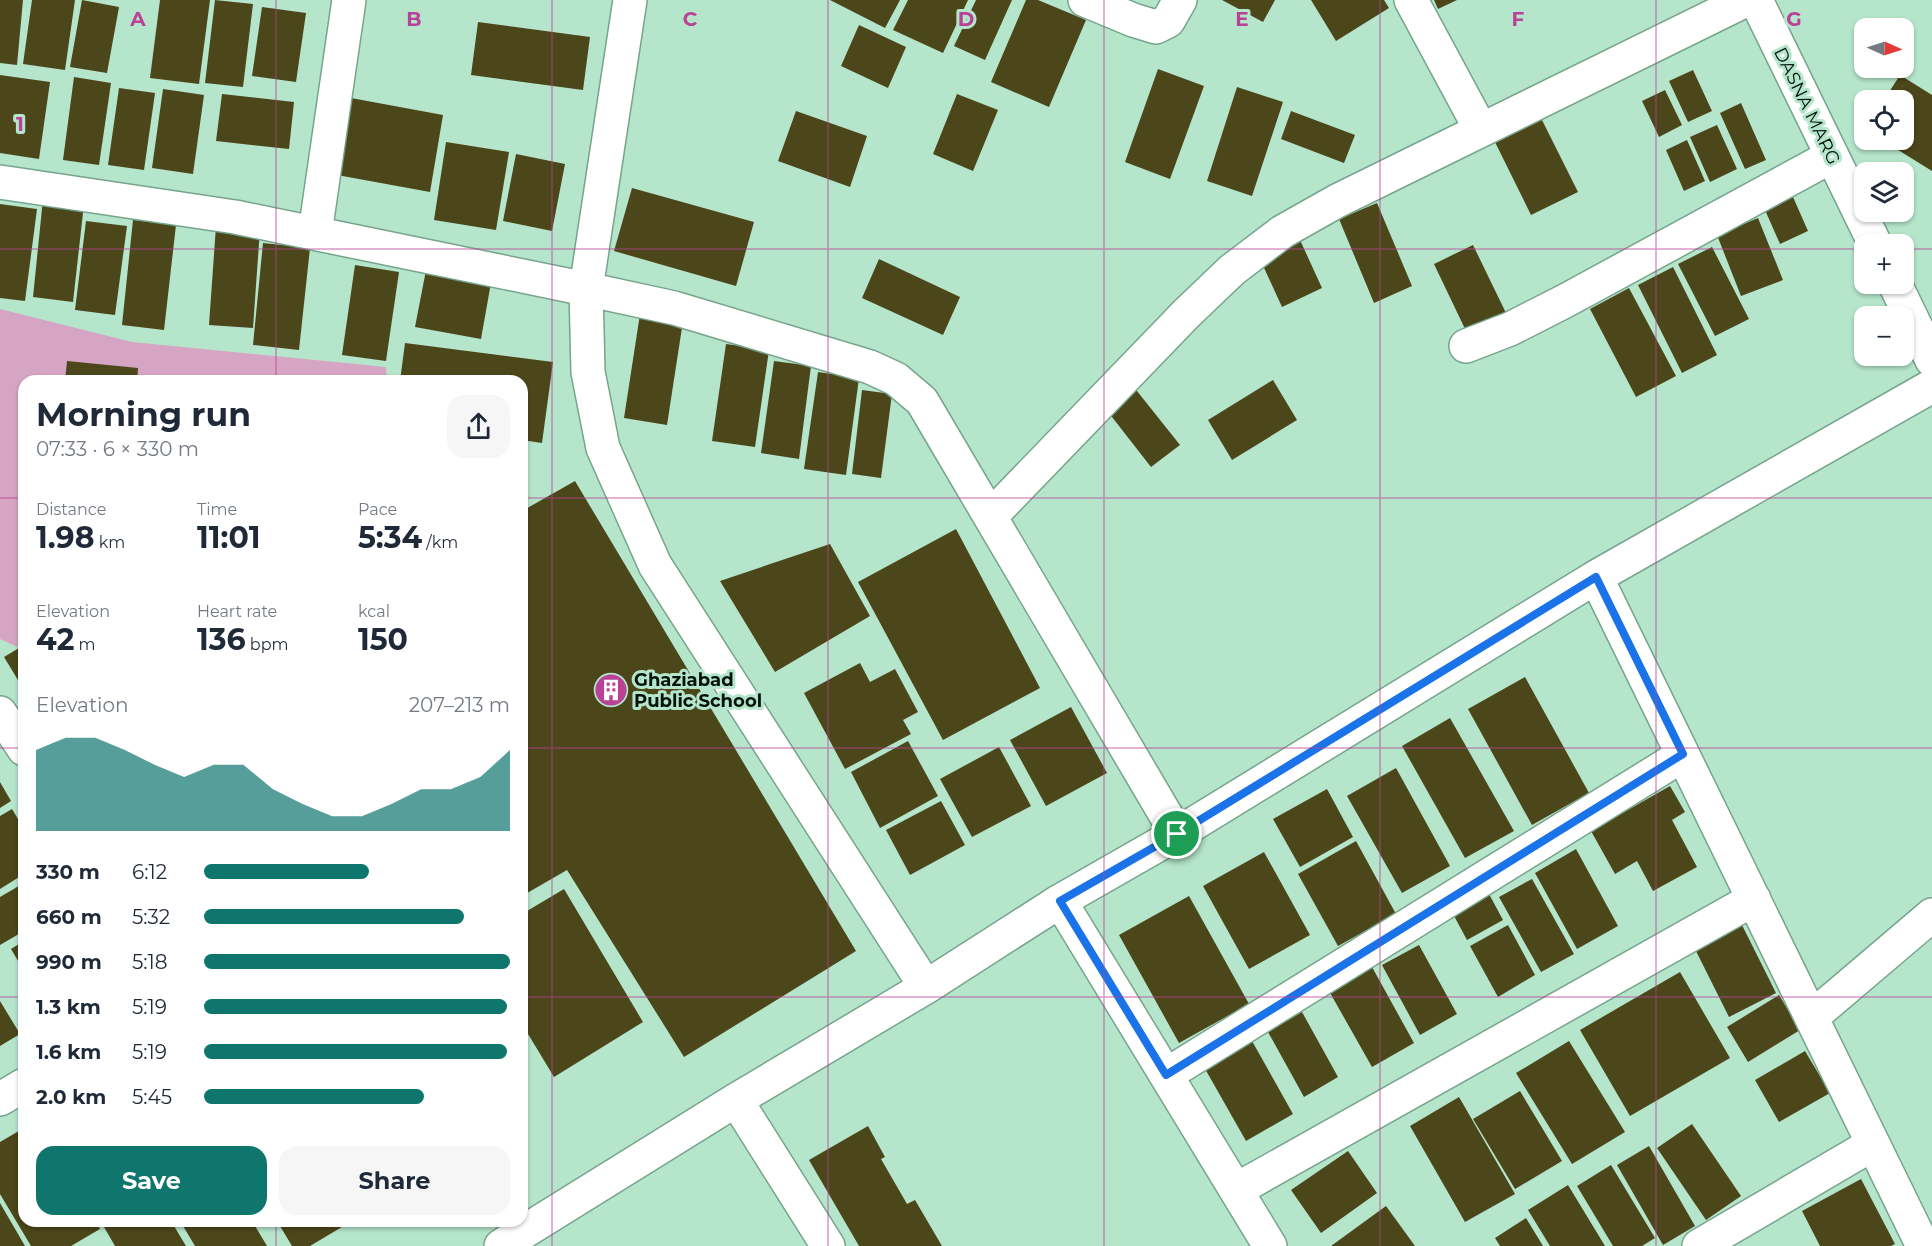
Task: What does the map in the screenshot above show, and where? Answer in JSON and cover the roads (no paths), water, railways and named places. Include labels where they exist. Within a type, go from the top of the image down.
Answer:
[{"type":"street","points":[[630,0],[586,289],[588,372],[603,448],[655,565],[926,987]]},
{"type":"street","points":[[1085,0],[1156,27],[1168,21],[1180,0]]},
{"type":"street","points":[[1411,0],[1481,130]]},
{"type":"street","points":[[991,516],[1186,314],[1232,270],[1282,232],[1481,130],[1746,0]]},
{"type":"street","name":"DASNA MARG","points":[[1755,0],[1870,234]]},
{"type":"street","points":[[315,233],[345,1]]},
{"type":"street","points":[[1466,346],[1510,329],[1565,301],[1832,156]]},
{"type":"street","points":[[0,182],[235,217],[674,308],[870,367],[896,379],[922,401],[1177,834]]},
{"type":"street","points":[[1899,294],[1932,360]]},
{"type":"street","points":[[501,1246],[736,1100],[926,987],[1060,901],[1177,834],[1596,577],[1932,386]]},
{"type":"street","points":[[1596,577],[1923,1246]]},
{"type":"street","points":[[0,713],[18,740]]},
{"type":"street","points":[[1166,1075],[1683,754]]},
{"type":"street","points":[[1236,1190],[1754,898]]},
{"type":"street","points":[[1060,901],[1270,1246]]},
{"type":"street","points":[[1812,1017],[1932,915]]},
{"type":"street","points":[[0,1099],[18,1088]]},
{"type":"street","points":[[736,1100],[828,1246]]},
{"type":"street","points":[[1699,1246],[1873,1144]]},
{"type":"place","name":"Ghaziabad Public School","points":[[611,690]]}]
